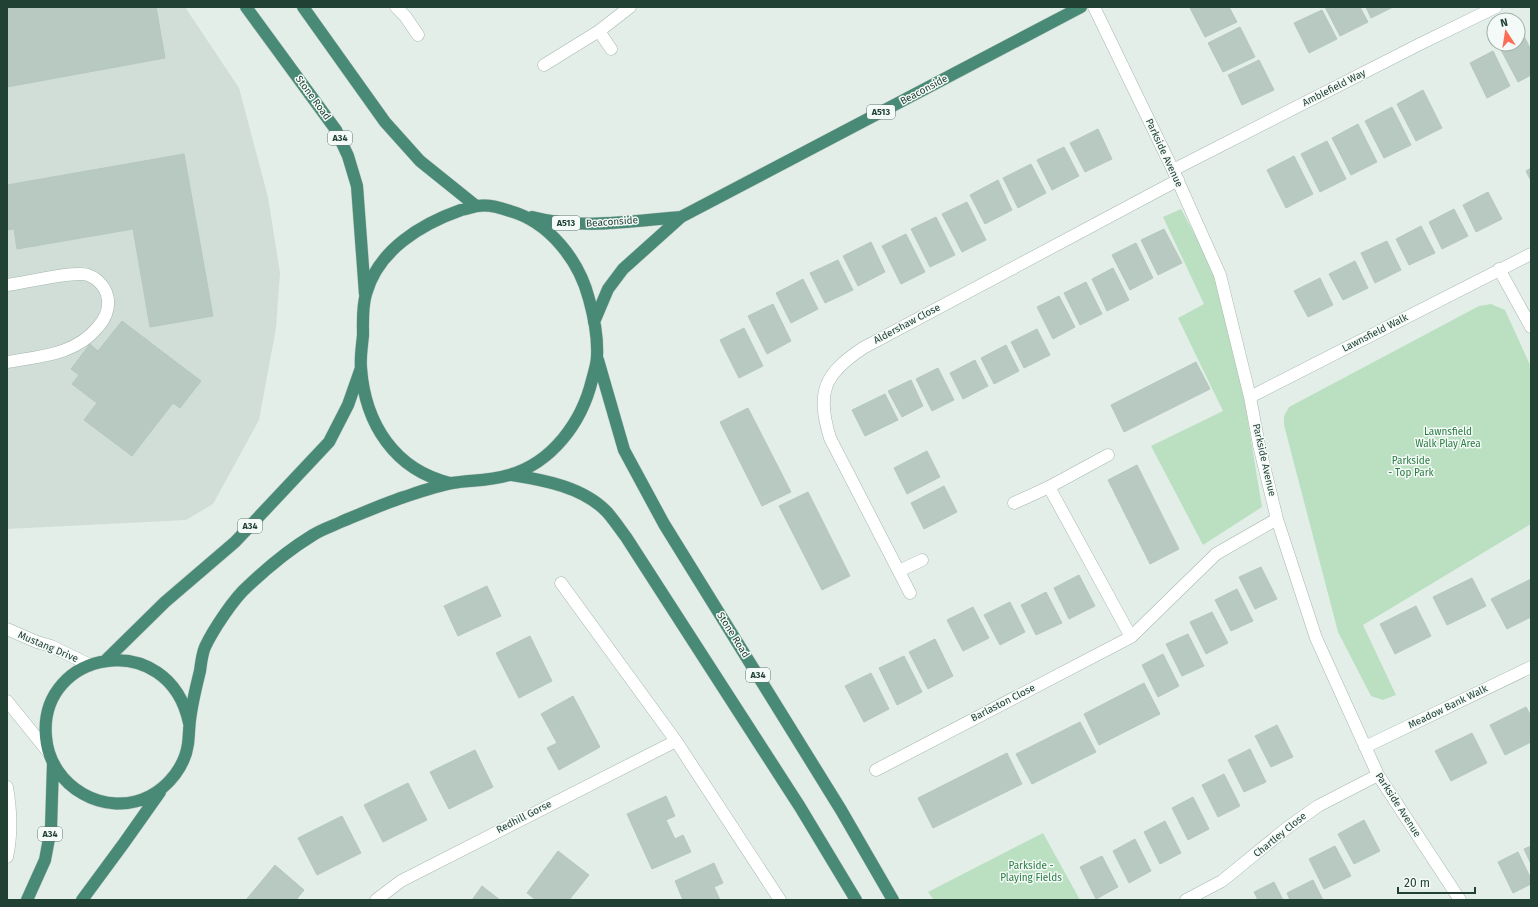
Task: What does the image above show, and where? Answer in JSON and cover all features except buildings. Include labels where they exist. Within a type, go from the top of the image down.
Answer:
[{"type":"highway","name":"Stone Road","points":[[246,7],[336,130],[348,156],[357,186],[365,295],[361,367]]},
{"type":"highway","points":[[303,7],[390,128],[420,161],[476,206]]},
{"type":"highway","name":"Beaconside","points":[[594,322],[608,289],[623,269],[681,217],[1081,7]]},
{"type":"highway","points":[[365,295],[378,268],[412,233],[447,215],[476,206],[495,206],[521,214],[537,223],[555,238],[577,266],[588,294],[594,322],[598,359],[590,390],[580,413],[568,433],[547,456],[512,475]]},
{"type":"highway","name":"Beaconside","points":[[521,214],[551,222],[576,224],[612,223],[681,217]]},
{"type":"highway","name":"Stone Road","points":[[598,359],[624,450],[664,524],[841,810],[893,900]]},
{"type":"highway","points":[[361,367],[367,405],[379,431],[393,450],[409,466],[430,478],[450,483]]},
{"type":"highway","name":"A34","points":[[106,660],[165,602],[235,542],[329,442],[348,405],[361,367]]},
{"type":"highway","points":[[82,900],[163,788],[179,770],[188,747],[189,723],[204,649],[242,592],[314,534],[402,498],[450,483],[483,480],[512,475],[538,479],[562,486],[589,498],[606,511],[626,537],[796,801],[854,899]]},
{"type":"highway","points":[[163,788],[147,797],[130,802],[111,803],[93,799],[77,791],[64,779],[53,764],[49,753],[46,727],[52,701],[68,679],[90,665],[106,660],[135,662],[161,674],[180,696],[186,709],[189,723]]},
{"type":"highway","name":"A34","points":[[27,900],[45,860],[50,828],[53,764]]},
{"type":"street","points":[[396,7],[405,16],[418,35]]},
{"type":"street","points":[[544,65],[598,31],[630,7]]},
{"type":"street","name":"Parkside Avenue","points":[[1094,7],[1176,175],[1220,275],[1250,398],[1259,445],[1277,519],[1316,638],[1378,775],[1460,900]]},
{"type":"street","name":"Amblefield Way","points":[[1176,175],[1420,44],[1496,7]]},
{"type":"street","points":[[598,31],[611,49]]},
{"type":"street","name":"Aldershaw Close","points":[[910,593],[830,438],[824,417],[823,393],[831,375],[846,359],[863,348],[1176,175]]},
{"type":"street","name":"Lawnsfield Walk","points":[[1250,398],[1499,269],[1531,254]]},
{"type":"street","points":[[1499,269],[1531,327]]},
{"type":"street","points":[[7,285],[69,275],[88,275],[102,284],[108,295],[109,308],[102,322],[88,338],[70,349],[7,362]]},
{"type":"street","points":[[1014,503],[1049,487],[1108,455]]},
{"type":"street","points":[[1049,487],[1131,638]]},
{"type":"street","name":"Barlaston Close","points":[[876,770],[1131,638],[1216,554],[1277,519]]},
{"type":"street","points":[[899,571],[922,560]]},
{"type":"street","points":[[561,583],[676,741],[780,900]]},
{"type":"street","name":"Mustang Drive","points":[[7,629],[50,646],[90,665]]},
{"type":"street","name":"Meadow Bank Walk","points":[[1365,747],[1531,667]]},
{"type":"street","points":[[7,701],[49,753]]},
{"type":"street","name":"Redhill Gorse","points":[[376,900],[401,881],[676,741]]},
{"type":"street","name":"Chartley Close","points":[[1186,900],[1222,881],[1287,828],[1318,806],[1378,775]]},
{"type":"street","points":[[7,787],[11,826],[7,857]]},
{"type":"shaded area","points":[[7,7],[185,7],[239,88],[268,197],[280,273],[276,328],[259,420],[213,504],[186,520],[7,529]]},
{"type":"green space","points":[[1181,209],[1208,259],[1219,291],[1244,398],[1262,507],[1203,545],[1151,446],[1223,411],[1178,318],[1204,304],[1163,217]]},
{"type":"green space","name":"Parkside - Top Park","points":[[1491,304],[1505,310],[1531,367],[1531,524],[1363,625],[1396,695],[1383,700],[1371,696],[1338,632],[1284,425],[1284,416],[1289,407],[1479,306]]},
{"type":"green space","name":"Parkside - Playing Fields","points":[[1043,833],[1080,900],[934,900],[928,892]]},
{"type":"park label","name":"Lawnsfield Walk Play Area","points":[[1448,438]]}]
